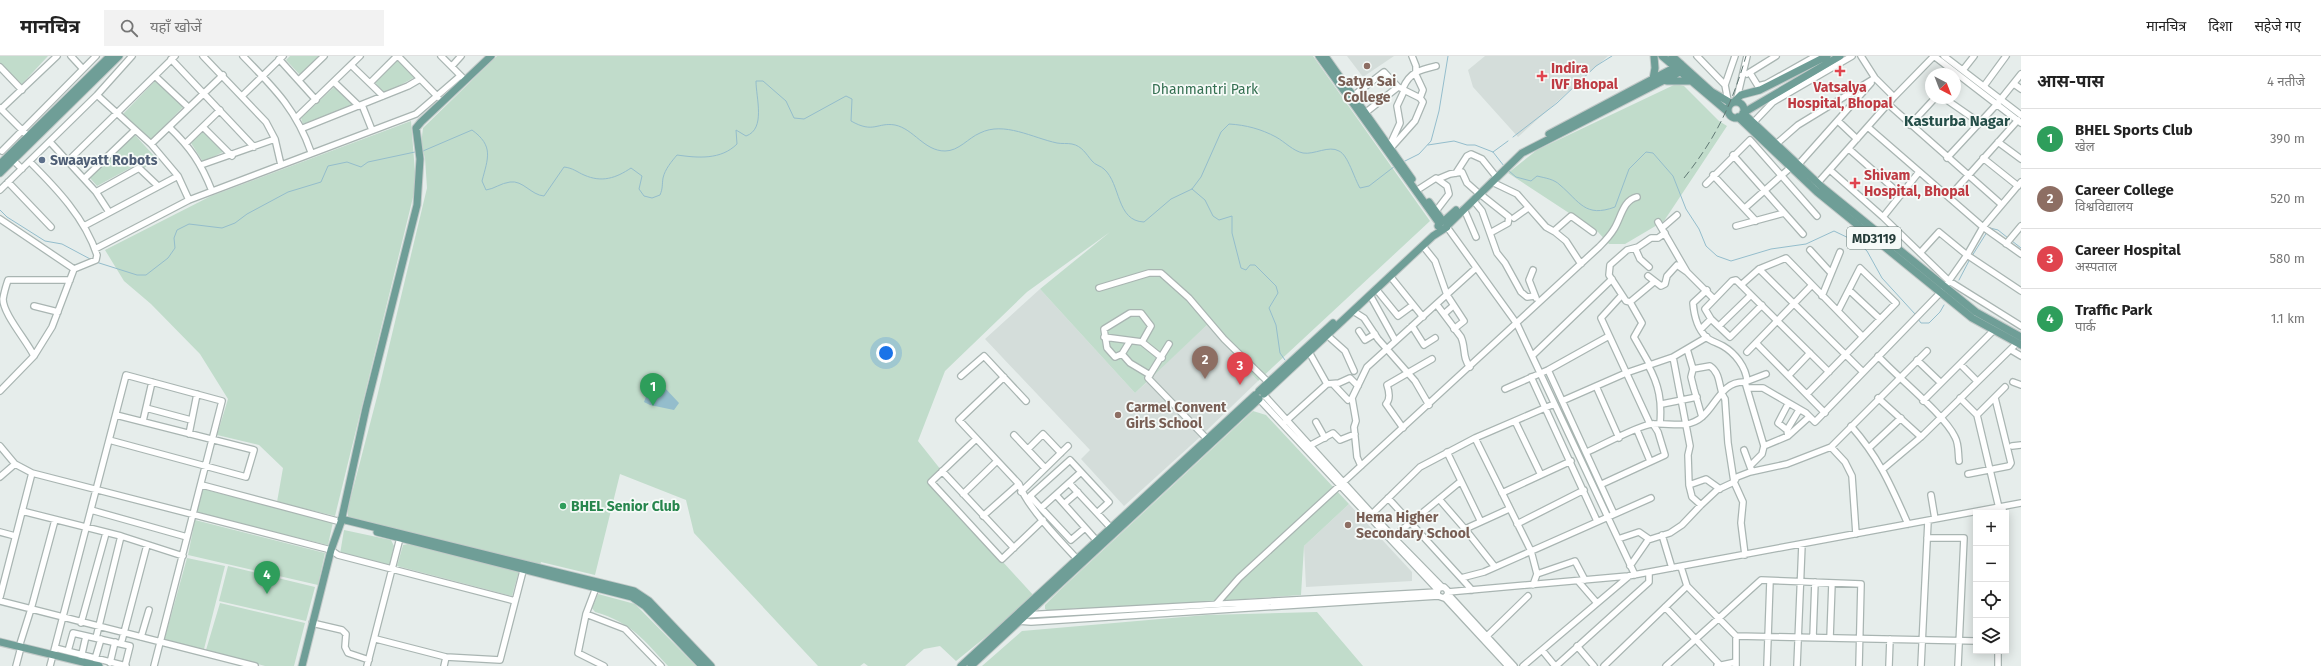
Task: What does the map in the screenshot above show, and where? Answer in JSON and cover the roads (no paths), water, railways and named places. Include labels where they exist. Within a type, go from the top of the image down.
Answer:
[{"type":"main road","points":[[0,173],[28,136],[110,56]]},
{"type":"main road","points":[[0,164],[11,158],[119,56]]},
{"type":"main road","points":[[302,666],[331,550],[341,520],[417,205],[420,159],[418,148],[418,125],[463,78],[491,56]]},
{"type":"main road","points":[[1319,56],[1353,96],[1382,140],[1390,148],[1395,159]]},
{"type":"main road","points":[[1325,56],[1345,88],[1395,159],[1436,211],[1443,224]]},
{"type":"main road","points":[[1653,79],[1656,68],[1654,56]]},
{"type":"main road","points":[[1662,56],[1681,68],[1712,92],[1742,105],[1740,115]]},
{"type":"main road","points":[[1672,56],[1691,81],[1732,117],[1740,115],[1827,58]]},
{"type":"main road","points":[[1728,112],[1732,101],[1760,90],[1827,58],[1840,56]]},
{"type":"main road","points":[[1079,561],[1097,541],[1134,510],[1207,439],[1260,396],[1268,382],[1443,224],[1492,182],[1520,149],[1653,79],[1681,68]]},
{"type":"main road","points":[[1510,162],[1522,153],[1661,82],[1681,68]]},
{"type":"main road","points":[[1661,82],[1691,81]]},
{"type":"main road","name":"MD3119","points":[[1740,115],[1816,186],[1945,286],[1972,318],[1996,327],[2020,342]]},
{"type":"main road","name":"MD3119","points":[[1751,125],[1755,134],[1774,147]]},
{"type":"main road","points":[[1402,168],[1443,224]]},
{"type":"main road","points":[[971,666],[1018,617],[1309,352],[1423,246],[1443,224],[1464,209],[1494,174],[1502,170]]},
{"type":"main road","points":[[341,520],[596,585],[634,592],[649,601],[710,666]]},
{"type":"main road","points":[[961,666],[1011,619],[1026,615],[1058,581]]},
{"type":"main road","points":[[596,585],[632,597],[645,606],[702,666]]},
{"type":"main road","points":[[0,642],[20,647],[54,652],[97,663]]},
{"type":"street","points":[[28,136],[0,109],[57,56]]},
{"type":"street","points":[[71,56],[83,69]]},
{"type":"street","points":[[22,169],[1,150],[96,56]]},
{"type":"street","points":[[0,190],[97,95],[132,56]]},
{"type":"street","points":[[203,56],[223,75],[266,122],[275,139],[281,165]]},
{"type":"street","points":[[243,56],[282,97],[297,117],[303,128],[311,152]]},
{"type":"street","points":[[299,80],[324,56]]},
{"type":"street","points":[[297,117],[360,56]]},
{"type":"street","points":[[370,83],[397,56],[438,97]]},
{"type":"street","points":[[96,249],[189,200],[311,152],[416,114],[463,78],[441,56]]},
{"type":"street","points":[[451,56],[456,61]]},
{"type":"street","points":[[452,66],[461,56]]},
{"type":"street","points":[[1412,56],[1423,90],[1420,98]]},
{"type":"street","points":[[1697,56],[1725,85],[1732,101]]},
{"type":"street","points":[[1732,101],[1742,75],[1747,56]]},
{"type":"street","points":[[1742,75],[1750,73],[1776,56]]},
{"type":"street","points":[[1750,73],[1758,86],[1766,84],[1816,56]]},
{"type":"street","points":[[1751,125],[1772,102],[1852,56]]},
{"type":"street","points":[[1861,56],[1875,78],[1894,97]]},
{"type":"street","points":[[1816,186],[1857,139],[1869,128],[1894,97],[1934,56],[1999,102],[2020,119],[1967,175],[1949,197]]},
{"type":"street","points":[[1944,56],[1984,86],[1999,102]]},
{"type":"street","points":[[1963,70],[1974,56]]},
{"type":"street","points":[[1984,86],[2006,56]]},
{"type":"street","points":[[242,96],[263,77],[281,57],[316,100]]},
{"type":"street","points":[[1725,85],[1734,57]]},
{"type":"street","points":[[68,161],[173,58],[203,93],[254,147]]},
{"type":"street","points":[[351,65],[383,96]]},
{"type":"street","points":[[1390,148],[1400,123],[1397,106],[1402,89],[1408,78],[1416,71],[1436,66]]},
{"type":"street","points":[[0,67],[22,90]]},
{"type":"street","points":[[1353,96],[1384,72],[1402,89],[1420,98],[1423,102],[1415,121],[1390,148]]},
{"type":"street","points":[[1948,158],[1999,102],[2021,74]]},
{"type":"street","points":[[151,144],[223,75]]},
{"type":"street","points":[[155,76],[188,107]]},
{"type":"street","points":[[1744,208],[1794,166],[1838,121],[1875,78]]},
{"type":"street","points":[[1774,147],[1798,125],[1875,78]]},
{"type":"street","points":[[303,128],[383,96],[420,79]]},
{"type":"street","points":[[334,82],[360,105],[372,130]]},
{"type":"street","points":[[2014,84],[2021,89]]},
{"type":"street","points":[[1365,113],[1402,89]]},
{"type":"street","points":[[97,95],[116,114],[151,144],[178,176],[189,200]]},
{"type":"street","points":[[1888,104],[2001,204]]},
{"type":"street","points":[[1910,125],[1929,104]]},
{"type":"street","points":[[1953,104],[1980,123]]},
{"type":"street","points":[[186,143],[220,110]]},
{"type":"street","points":[[1838,121],[1857,139]]},
{"type":"street","points":[[169,127],[186,143],[201,165],[212,191]]},
{"type":"street","points":[[203,127],[232,156]]},
{"type":"street","points":[[1869,128],[1987,230],[2021,254]]},
{"type":"street","points":[[85,178],[135,130]]},
{"type":"street","points":[[1706,184],[1713,175],[1755,134]]},
{"type":"street","points":[[201,165],[232,156],[275,139]]},
{"type":"street","points":[[1750,140],[1817,216]]},
{"type":"street","points":[[50,142],[85,178],[109,212]]},
{"type":"street","points":[[1998,142],[2021,160]]},
{"type":"street","points":[[1849,149],[1901,195]]},
{"type":"street","points":[[1456,173],[1467,156],[1471,154],[1482,159],[1494,174]]},
{"type":"street","points":[[1733,155],[1803,234]]},
{"type":"street","points":[[1748,388],[1763,388],[1799,410],[1815,422],[1862,371],[1916,319],[1945,286],[1987,230],[2001,204],[2019,184],[1983,158]]},
{"type":"street","points":[[0,391],[34,356],[58,312],[76,268],[96,260],[97,255],[96,249],[84,226],[32,159]]},
{"type":"street","points":[[96,192],[139,168],[158,186]]},
{"type":"street","points":[[1830,170],[1883,217],[1920,253],[1945,286],[2004,315],[2021,326]]},
{"type":"street","points":[[1419,189],[1434,178],[1438,179],[1462,172],[1467,183],[1509,218],[1508,223],[1490,233]]},
{"type":"street","points":[[1883,217],[1919,172]]},
{"type":"street","points":[[1713,175],[1756,221]]},
{"type":"street","points":[[84,226],[178,176]]},
{"type":"street","points":[[1436,211],[1449,194],[1447,186],[1438,179]]},
{"type":"street","points":[[8,182],[51,227]]},
{"type":"street","points":[[1492,182],[1517,194],[1546,227],[1566,241],[1581,264]]},
{"type":"street","points":[[1211,610],[1239,578],[1470,368],[1581,264],[1615,228],[1620,213],[1630,199],[1637,197]]},
{"type":"street","points":[[1473,200],[1482,211],[1498,253],[1521,292],[1527,297],[1535,296]]},
{"type":"street","points":[[1514,218],[1528,208]]},
{"type":"street","points":[[1464,209],[1476,237]]},
{"type":"street","points":[[1736,226],[1784,213]]},
{"type":"street","points":[[1660,424],[1662,404],[1658,384],[1634,337],[1642,323],[1630,302],[1626,301],[1612,279],[1610,275],[1610,266],[1632,249],[1651,238],[1658,238],[1677,215]]},
{"type":"street","points":[[1554,232],[1571,216],[1593,232]]},
{"type":"street","points":[[0,219],[76,268]]},
{"type":"street","points":[[1658,222],[1687,273]]},
{"type":"street","points":[[1443,224],[1517,324],[1533,355],[1554,404],[1635,575]]},
{"type":"street","points":[[2006,244],[2021,226]]},
{"type":"street","points":[[1920,253],[1939,232],[1967,255],[2021,291]]},
{"type":"street","points":[[1423,246],[1435,261],[1447,296],[1464,321],[1454,329]]},
{"type":"street","points":[[1632,249],[1640,260],[1649,267]]},
{"type":"street","points":[[1810,250],[1831,274]]},
{"type":"street","points":[[1822,296],[1840,252]]},
{"type":"street","points":[[1741,285],[1759,269],[1786,258],[1863,337]]},
{"type":"street","points":[[1648,276],[1661,286],[1676,266],[1707,290],[1714,299]]},
{"type":"street","points":[[1361,466],[1357,457],[1355,434],[1356,421],[1352,398],[1368,365],[1437,305],[1476,268]]},
{"type":"street","points":[[1807,394],[1896,303],[1860,268],[1838,312]]},
{"type":"street","points":[[1759,269],[1793,305],[1846,354],[1862,371]]},
{"type":"street","points":[[1533,270],[1529,280],[1538,304]]},
{"type":"street","points":[[1099,288],[1149,272],[1161,273],[1189,298],[1224,339],[1268,382]]},
{"type":"street","points":[[1390,276],[1423,317]]},
{"type":"street","points":[[1533,355],[1612,279]]},
{"type":"street","points":[[34,356],[28,342],[8,313],[3,300],[8,280],[70,280]]},
{"type":"street","points":[[1762,305],[1730,337],[1711,319],[1705,308],[1732,281],[1736,280],[1762,305],[1829,372]]},
{"type":"street","points":[[1630,302],[1654,282]]},
{"type":"street","points":[[1748,352],[1812,286]]},
{"type":"street","points":[[1376,289],[1398,316],[1413,305]]},
{"type":"street","points":[[1630,566],[1649,539],[1662,535],[1682,525],[1701,505],[1720,489],[1734,482],[1737,477],[1751,468],[1762,454],[1764,446],[1746,381],[1746,370],[1725,347],[1707,337],[1701,329],[1694,314],[1693,303],[1707,290]]},
{"type":"street","points":[[1849,290],[1880,319]]},
{"type":"street","points":[[1370,295],[1395,340]]},
{"type":"street","points":[[1602,484],[1665,455],[1652,424],[1626,373],[1601,318],[1622,295]]},
{"type":"street","points":[[1719,326],[1751,295]]},
{"type":"street","points":[[1437,305],[1463,342],[1464,360],[1470,368]]},
{"type":"street","points":[[34,306],[58,312]]},
{"type":"street","points":[[1444,314],[1453,306]]},
{"type":"street","points":[[1353,311],[1364,318],[1386,349],[1408,373],[1421,390],[1428,405]]},
{"type":"street","points":[[1130,342],[1122,354],[1115,358],[1108,348],[1104,337],[1104,329],[1106,326],[1133,312],[1141,313],[1151,326],[1142,342]]},
{"type":"street","points":[[1923,401],[1996,327],[2004,315]]},
{"type":"street","points":[[1701,329],[1711,319]]},
{"type":"street","points":[[1412,326],[1424,345],[1435,338]]},
{"type":"street","points":[[1359,331],[1366,340],[1375,334]]},
{"type":"street","points":[[1327,335],[1344,351],[1354,371]]},
{"type":"street","points":[[1505,389],[1548,370],[1609,336]]},
{"type":"street","points":[[1104,337],[1130,342],[1142,342],[1162,358]]},
{"type":"street","points":[[1562,401],[1626,373],[1670,358],[1707,337]]},
{"type":"street","points":[[1883,470],[1921,437],[2020,342]]},
{"type":"street","points":[[1756,343],[1789,375],[1824,413]]},
{"type":"street","points":[[1169,344],[1162,358],[1148,378],[1207,439]]},
{"type":"street","points":[[1687,349],[1693,369],[1691,377],[1702,417]]},
{"type":"street","points":[[2010,350],[2021,356]]},
{"type":"street","points":[[1751,468],[1787,464],[1831,447],[1898,378],[1927,351]]},
{"type":"street","points":[[1309,352],[1330,384],[1348,400]]},
{"type":"street","points":[[1789,375],[1810,353]]},
{"type":"street","points":[[1122,354],[1130,363],[1150,375]]},
{"type":"street","points":[[961,376],[984,356],[1026,401]]},
{"type":"street","points":[[1878,356],[1898,378],[1941,417],[1956,438],[1959,461]]},
{"type":"street","points":[[1670,358],[1690,446],[1688,455],[1689,485],[1692,497],[1701,505]]},
{"type":"street","points":[[1403,428],[1386,404],[1390,395],[1387,385],[1432,359]]},
{"type":"street","points":[[1917,360],[1941,383]]},
{"type":"street","points":[[1960,364],[1978,381]]},
{"type":"street","points":[[1693,369],[1710,366],[1714,369],[1722,390],[1721,395],[1724,399],[1728,443],[1734,482],[1743,502],[1741,523],[1745,555]]},
{"type":"street","points":[[1548,370],[1602,484],[1614,514]]},
{"type":"street","points":[[1587,452],[1652,424],[1686,425],[1702,417],[1722,390],[1737,382],[1746,381],[1766,374]]},
{"type":"street","points":[[50,666],[126,375],[222,401],[202,485],[187,536],[154,666]]},
{"type":"street","points":[[1004,377],[959,420],[1019,484],[1021,492],[1079,561]]},
{"type":"street","points":[[1532,377],[1597,521]]},
{"type":"street","points":[[1286,421],[1330,384],[1350,378],[1358,386]]},
{"type":"street","points":[[142,421],[152,382]]},
{"type":"street","points":[[2013,382],[2021,385]]},
{"type":"street","points":[[1596,386],[1619,438]]},
{"type":"street","points":[[1977,415],[2005,387]]},
{"type":"street","points":[[189,434],[197,394]]},
{"type":"street","points":[[1260,396],[1286,421],[1342,484],[1393,536],[1439,591]]},
{"type":"street","points":[[1260,396],[1439,591]]},
{"type":"street","points":[[1662,404],[1697,397]]},
{"type":"street","points":[[1878,398],[1902,418],[1921,437]]},
{"type":"street","points":[[1960,398],[1977,415],[1988,471],[2002,509]]},
{"type":"street","points":[[1968,474],[2009,466],[2011,463],[1995,398]]},
{"type":"street","points":[[1372,514],[1420,467],[1475,438],[1554,404]]},
{"type":"street","points":[[1788,404],[1778,423],[1788,433]]},
{"type":"street","points":[[146,408],[191,420]]},
{"type":"street","points":[[1788,433],[1799,410]]},
{"type":"street","points":[[109,440],[246,477],[254,450],[116,415]]},
{"type":"street","points":[[1764,446],[1788,433],[1809,417]]},
{"type":"street","points":[[1870,447],[1902,418]]},
{"type":"street","points":[[1515,421],[1541,475]]},
{"type":"street","points":[[1316,422],[1325,438]]},
{"type":"street","points":[[1851,426],[1870,447],[1883,470],[1908,524]]},
{"type":"street","points":[[1637,430],[1650,461]]},
{"type":"street","points":[[1309,446],[1333,433],[1340,440],[1355,434]]},
{"type":"street","points":[[1028,449],[1044,434],[1061,452]]},
{"type":"street","points":[[1014,435],[1045,468]]},
{"type":"street","points":[[1475,438],[1531,551],[1537,574],[1533,585]]},
{"type":"street","points":[[976,439],[931,482],[1002,559],[1043,520]]},
{"type":"street","points":[[2012,446],[2021,445]]},
{"type":"street","points":[[0,446],[15,464],[32,473],[193,516],[331,550],[338,555],[393,568],[515,601]]},
{"type":"street","points":[[1021,492],[1068,446]]},
{"type":"street","points":[[1831,447],[1845,462],[1852,476],[1856,534]]},
{"type":"street","points":[[1744,450],[1751,468]]},
{"type":"street","points":[[1447,452],[1480,520]]},
{"type":"street","points":[[1085,528],[1071,540],[1030,496],[1069,460],[1109,502],[1097,513]]},
{"type":"street","points":[[963,494],[997,461]]},
{"type":"street","points":[[1502,493],[1571,461]]},
{"type":"street","points":[[0,477],[15,464]]},
{"type":"street","points":[[942,471],[1014,548]]},
{"type":"street","points":[[1041,508],[1082,472]]},
{"type":"street","points":[[0,596],[32,473]]},
{"type":"street","points":[[1689,485],[1706,479],[1720,489]]},
{"type":"street","points":[[1393,536],[1461,481]]},
{"type":"street","points":[[1069,483],[1111,528]]},
{"type":"street","points":[[984,516],[1019,484]]},
{"type":"street","points":[[202,485],[341,520]]},
{"type":"street","points":[[1517,524],[1584,490]]},
{"type":"street","points":[[1064,504],[1078,492]]},
{"type":"street","points":[[1056,495],[1097,541]]},
{"type":"street","points":[[1931,495],[1935,519]]},
{"type":"street","points":[[1388,498],[1472,590]]},
{"type":"street","points":[[1461,578],[1495,567],[1607,516],[1652,498]]},
{"type":"street","points":[[1439,500],[1465,529],[1495,567]]},
{"type":"street","points":[[1447,594],[1472,590],[1635,575],[1935,519],[2002,509],[2021,503]]},
{"type":"street","points":[[1465,529],[1480,520],[1509,508]]},
{"type":"street","points":[[91,510],[187,536]]},
{"type":"street","points":[[22,511],[121,536],[183,556]]},
{"type":"street","points":[[16,666],[55,520]]},
{"type":"street","points":[[1921,666],[1928,521]]},
{"type":"street","points":[[0,532],[15,536]]},
{"type":"street","points":[[1618,539],[1639,532],[1649,539]]},
{"type":"street","points":[[81,623],[106,533]]},
{"type":"street","points":[[1662,535],[1672,568]]},
{"type":"street","points":[[68,651],[73,633],[99,638],[130,646],[125,666],[110,663],[97,663],[99,638],[99,627],[121,536]]},
{"type":"street","points":[[367,666],[376,639],[400,536]]},
{"type":"street","points":[[1928,538],[1964,538],[1958,666]]},
{"type":"street","points":[[1797,666],[1802,544]]},
{"type":"street","points":[[110,663],[124,632],[147,545]]},
{"type":"street","points":[[1537,574],[1575,561],[1582,581],[1597,603]]},
{"type":"street","points":[[0,567],[7,568]]},
{"type":"street","points":[[376,639],[446,657],[500,660],[524,567]]},
{"type":"street","points":[[1682,567],[1687,586],[1736,636],[1973,641]]},
{"type":"street","points":[[1542,650],[1556,666],[1649,582],[1649,572]]},
{"type":"street","points":[[1523,666],[1628,576]]},
{"type":"street","points":[[1666,666],[1761,580],[1861,584],[1859,666]]},
{"type":"street","points":[[1767,666],[1770,581]]},
{"type":"street","points":[[1813,637],[1815,582]]},
{"type":"street","points":[[1830,638],[1832,583]]},
{"type":"street","points":[[596,585],[586,614],[578,653],[604,666]]},
{"type":"street","points":[[1604,666],[1687,586]]},
{"type":"street","points":[[1026,615],[1439,591],[1447,594],[1514,666]]},
{"type":"street","points":[[1018,617],[1031,622],[1211,610],[1439,591],[1447,594],[1508,666]]},
{"type":"street","points":[[1487,636],[1528,596]]},
{"type":"street","points":[[0,601],[81,623],[124,632],[255,666]]},
{"type":"street","points":[[1665,607],[1718,665],[1736,664],[1736,636]]},
{"type":"street","points":[[141,637],[148,610]]},
{"type":"street","points":[[586,614],[625,629],[661,666]]},
{"type":"street","points":[[312,623],[342,630],[346,634],[345,647],[348,653],[369,660]]},
{"type":"street","points":[[54,652],[68,651],[81,659],[86,636]]},
{"type":"street","points":[[1889,666],[1890,639]]},
{"type":"street","points":[[1577,646],[1594,666]]},
{"type":"street","points":[[1998,654],[1998,666]]},
{"type":"street","points":[[444,666],[446,657]]},
{"type":"water","points":[[657,387],[664,387],[679,403],[674,410],[650,405],[644,402],[647,394]]},
{"type":"waterway","points":[[1403,162],[1419,154],[1431,141],[1439,111],[1448,56]]},
{"type":"waterway","points":[[1513,137],[1557,103],[1596,66],[1612,56]]},
{"type":"waterway","points":[[423,151],[472,130],[484,141],[488,153],[482,181],[486,190],[510,182],[515,182],[539,195],[544,196],[564,167],[597,179],[614,177],[631,168],[642,176],[639,189],[644,196],[652,198],[660,195],[665,171],[677,155],[709,157],[724,153],[737,144],[736,130],[746,136],[752,132],[756,127],[758,120],[756,81],[763,81],[786,101],[794,118],[804,119],[846,96],[852,99],[851,121],[865,127],[875,127],[889,124],[902,127],[931,148],[938,150],[945,151],[955,149],[980,133],[999,129],[1018,132],[1057,143],[1075,145],[1081,148],[1093,162],[1103,168],[1113,183],[1120,201],[1128,215],[1135,220],[1144,222],[1171,199],[1192,189],[1201,177],[1221,132],[1229,124],[1247,126],[1265,132],[1303,153],[1335,149],[1342,153],[1345,157],[1360,188],[1369,186],[1395,166]]},
{"type":"waterway","points":[[1428,145],[1454,141],[1467,145],[1475,145],[1493,152],[1504,166]]},
{"type":"waterway","points":[[1493,152],[1508,141]]},
{"type":"waterway","points":[[96,262],[137,275],[146,275],[168,258],[175,248],[174,238],[177,230],[189,224],[222,228],[235,223],[247,214],[288,192],[321,182],[328,166],[347,162],[361,167],[368,162],[415,152]]},
{"type":"waterway","points":[[1509,171],[1516,177],[1531,181],[1537,176],[1552,180],[1558,183],[1578,202],[1597,211],[1615,207],[1629,169],[1646,152],[1653,153],[1673,176],[1686,209],[1699,229],[1706,246],[1717,256],[1731,261],[1771,249],[1806,244],[1834,231],[1857,242],[1867,251],[1882,278],[1915,314]]},
{"type":"waterway","points":[[1192,189],[1205,200],[1213,216],[1219,220],[1232,216],[1232,233],[1241,268],[1246,270],[1250,265],[1255,265],[1276,286],[1278,293],[1269,308],[1276,325],[1280,353],[1285,360]]},
{"type":"waterway","points":[[0,210],[7,217],[45,241],[62,244],[92,260]]},
{"type":"waterway","points":[[1990,228],[1998,230],[2008,238]]},
{"type":"waterway","points":[[1972,256],[1987,232]]},
{"type":"waterway","points":[[2012,241],[2021,248]]},
{"type":"waterway","points":[[1959,280],[1970,259]]},
{"type":"waterway","points":[[1918,319],[1921,323],[1929,323],[1940,312],[1944,305]]},
{"type":"railway","points":[[1684,178],[1705,149],[1722,120],[1735,90],[1746,56]]},
{"type":"place","name":"Satya Sai College","points":[[1367,66]]},
{"type":"place","name":"Vatsalya Hospital, Bhopal","points":[[1840,71]]},
{"type":"place","name":"Indira IVF Bhopal","points":[[1542,76]]},
{"type":"place","name":"Swaayatt Robots","points":[[42,160]]},
{"type":"place","name":"Shivam Hospital, Bhopal","points":[[1855,183]]},
{"type":"place","name":"Career College","points":[[1205,379]]},
{"type":"place","name":"Career Hospital","points":[[1240,385]]},
{"type":"place","name":"BHEL Sports Club","points":[[653,406]]},
{"type":"place","name":"Carmel Convent Girls School","points":[[1118,415]]},
{"type":"place","name":"BHEL Senior Club","points":[[563,506]]},
{"type":"place","name":"Hema Higher Secondary School","points":[[1348,525]]},
{"type":"place","name":"Traffic Park","points":[[267,594]]},
{"type":"district","name":"Kasturba Nagar","points":[[1957,121]]},
{"type":"park label","name":"Dhanmantri Park","points":[[1205,89]]}]
